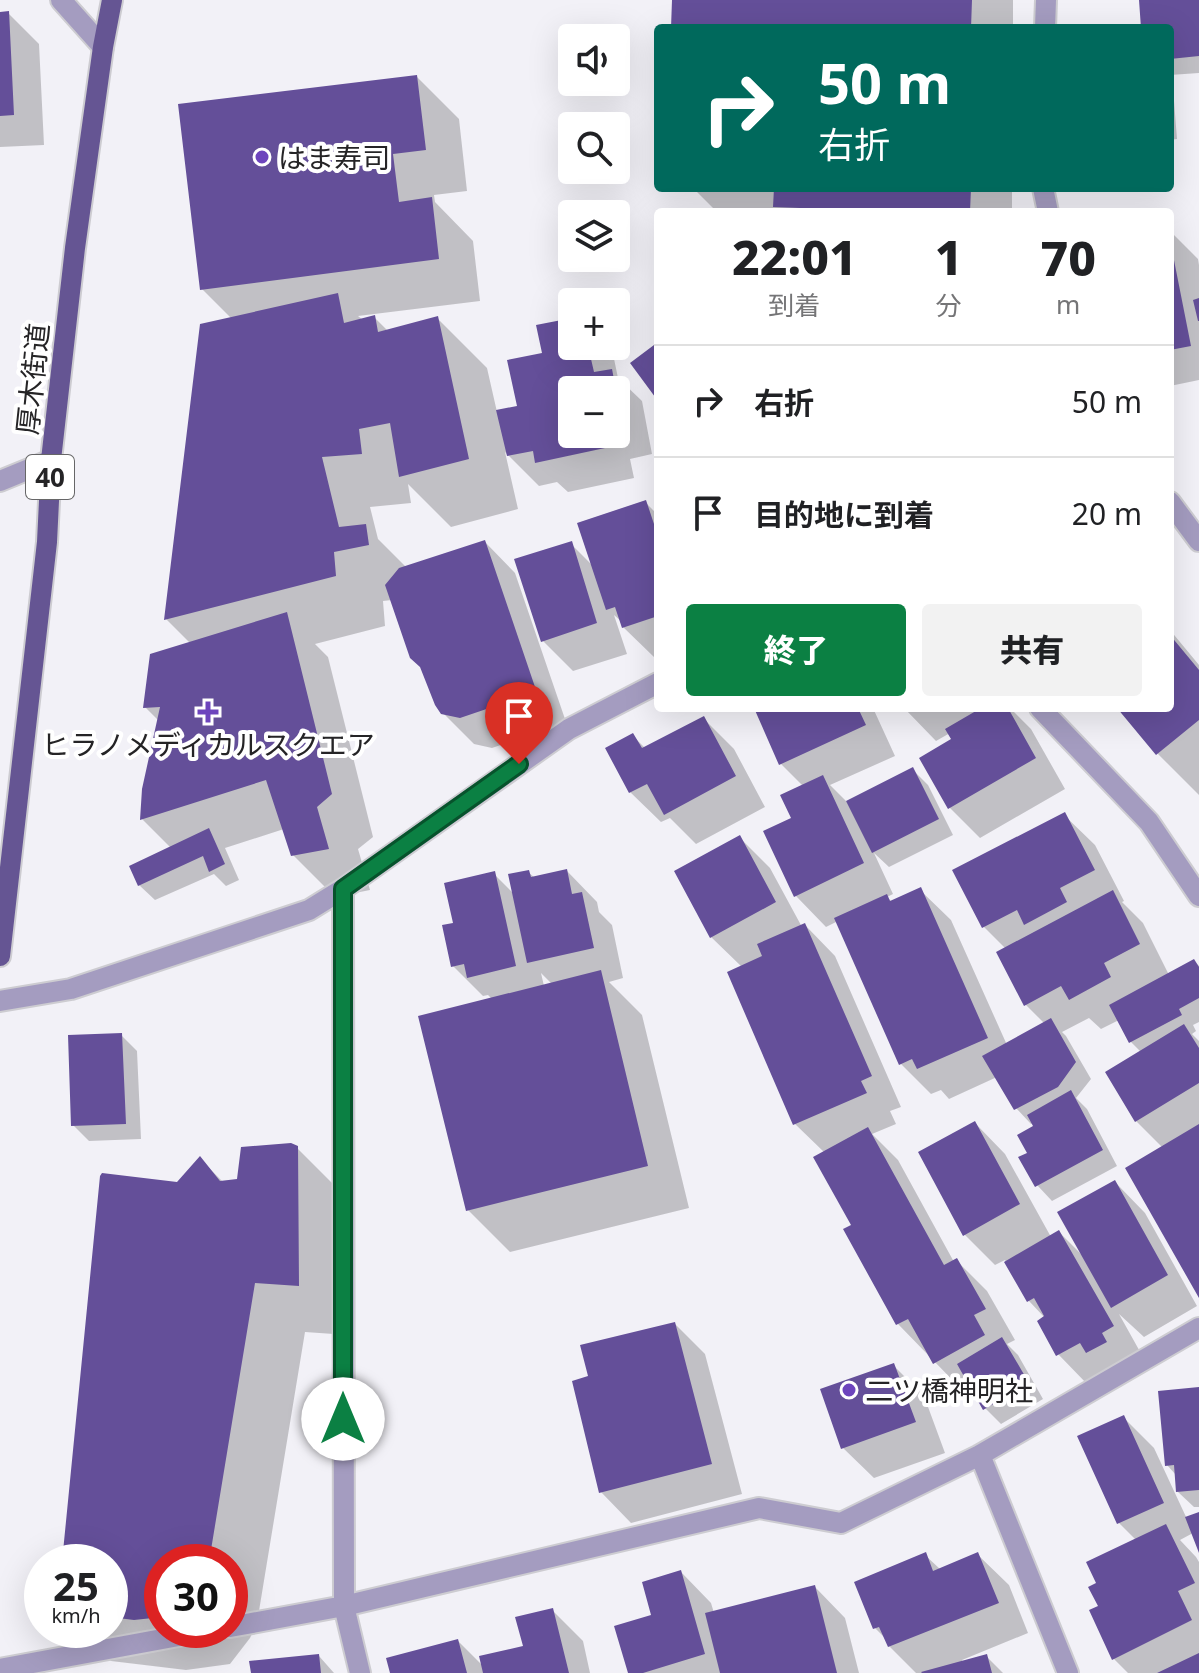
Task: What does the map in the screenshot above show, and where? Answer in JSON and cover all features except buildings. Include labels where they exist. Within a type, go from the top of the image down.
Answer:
[{"type":"main road","name":"厚木街道","points":[[0,956],[47,542],[51,460],[75,248],[112,0]]},
{"type":"street","points":[[61,0],[103,47]]},
{"type":"street","points":[[1045,24],[1046,0]]},
{"type":"street","points":[[0,481],[51,460]]},
{"type":"street","points":[[1174,507],[1199,541]]},
{"type":"street","points":[[0,1001],[71,989],[309,910],[569,729],[654,685]]},
{"type":"street","points":[[1044,712],[1149,822],[1199,896]]},
{"type":"street","points":[[343,889],[344,1606],[360,1673]]},
{"type":"street","points":[[248,1624],[344,1606],[759,1508],[841,1523],[980,1455],[1199,1328]]},
{"type":"street","points":[[980,1455],[1068,1673]]},
{"type":"street","points":[[0,1669],[144,1642]]},
{"type":"place","name":"はま寿司","points":[[262,157]]},
{"type":"place","name":"ヒラノメディカルスクエア","points":[[208,712]]},
{"type":"place","name":"二ツ橋神明社","points":[[849,1390]]},
{"type":"route","points":[[343,1419],[343,889],[519,764]]}]
